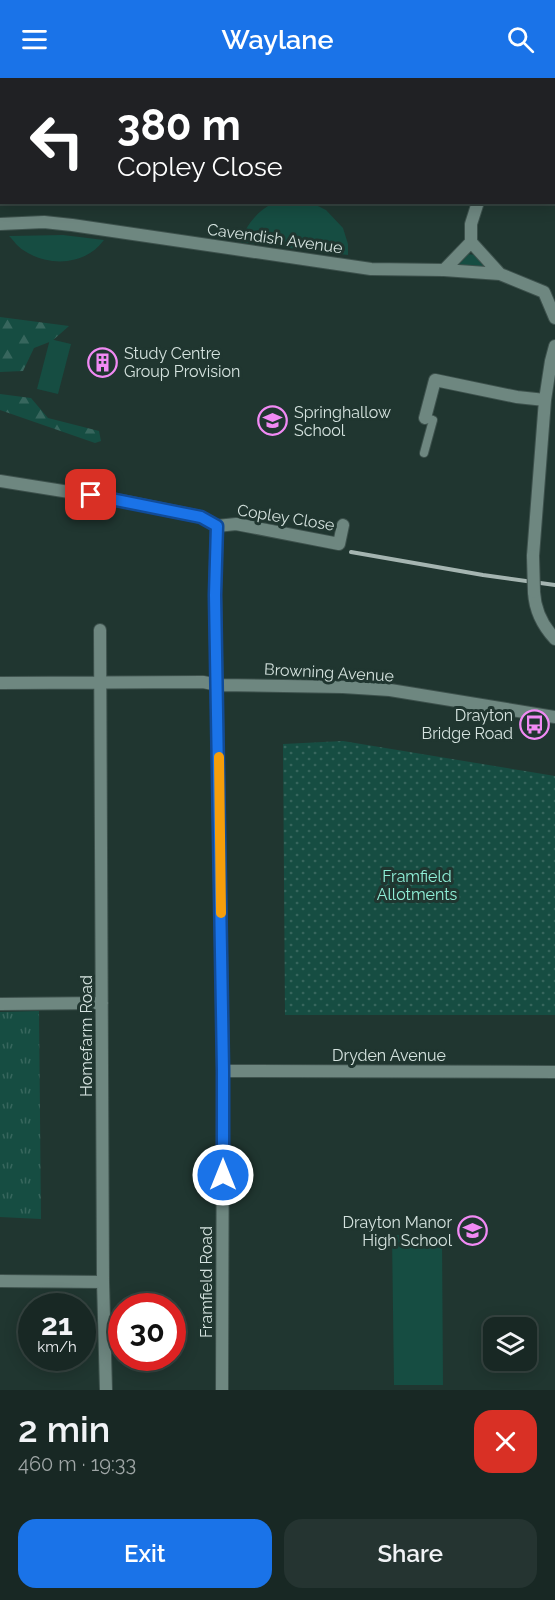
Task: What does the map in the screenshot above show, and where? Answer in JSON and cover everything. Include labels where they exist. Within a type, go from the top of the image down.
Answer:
[{"type":"street","points":[[477,204],[471,224],[471,242],[500,274]]},
{"type":"street","name":"Cavendish Avenue","points":[[0,224],[44,222],[72,225],[371,269],[444,270],[500,274],[549,291],[555,318]]},
{"type":"street","points":[[444,270],[471,242]]},
{"type":"street","points":[[555,346],[551,385],[545,400],[532,556],[536,607],[546,629],[555,639]]},
{"type":"street","points":[[424,453],[433,420],[425,418],[435,380],[517,398],[545,400]]},
{"type":"street","name":"Copley Close","points":[[0,482],[124,501],[201,517],[217,526],[236,524],[339,544],[343,525]]},
{"type":"street","name":"Framfield Road","points":[[217,526],[215,595],[223,1071],[222,1390]]},
{"type":"street","points":[[100,630],[101,682]]},
{"type":"street","name":"Homefarm Road","points":[[101,682],[106,1390]]},
{"type":"street","name":"Browning Avenue","points":[[0,683],[203,682],[343,687],[390,690],[555,717]]},
{"type":"street","points":[[0,1004],[102,1003]]},
{"type":"street","name":"Dryden Avenue","points":[[223,1071],[555,1072]]},
{"type":"street","points":[[0,1281],[104,1282]]},
{"type":"green space","points":[[272,204],[314,204],[326,210],[343,228],[348,244],[348,255],[240,242],[253,219]]},
{"type":"green space","points":[[63,235],[104,240],[87,255],[77,259],[55,261],[33,256],[9,236]]},
{"type":"green space","points":[[467,254],[486,260],[485,267],[460,266],[458,263]]},
{"type":"green space","points":[[0,317],[69,326],[52,341],[34,348],[23,371],[0,372]]},
{"type":"green space","points":[[50,339],[71,344],[58,394],[37,389]]},
{"type":"green space","points":[[0,394],[31,398],[48,418],[99,431],[101,441],[95,443],[0,410]]},
{"type":"green space","name":"Framfield Allotments","points":[[343,741],[555,776],[555,1015],[285,1015],[283,744]]},
{"type":"green space","points":[[39,1011],[41,1219],[0,1217],[0,1012]]},
{"type":"green space","points":[[392,1235],[442,1235],[443,1385],[394,1385]]},
{"type":"railway","points":[[351,552],[555,585]]},
{"type":"slow traffic","points":[[219,757],[221,913]]},
{"type":"place","name":"Study Centre Group Provision","points":[[103,362]]},
{"type":"place","name":"Springhallow School","points":[[273,421]]},
{"type":"place","name":"Drayton Bridge Road","points":[[534,724]]},
{"type":"place","name":"Drayton Manor High School","points":[[473,1231]]},
{"type":"route","points":[[91,495],[201,517],[217,526],[215,595],[223,1175]]}]
